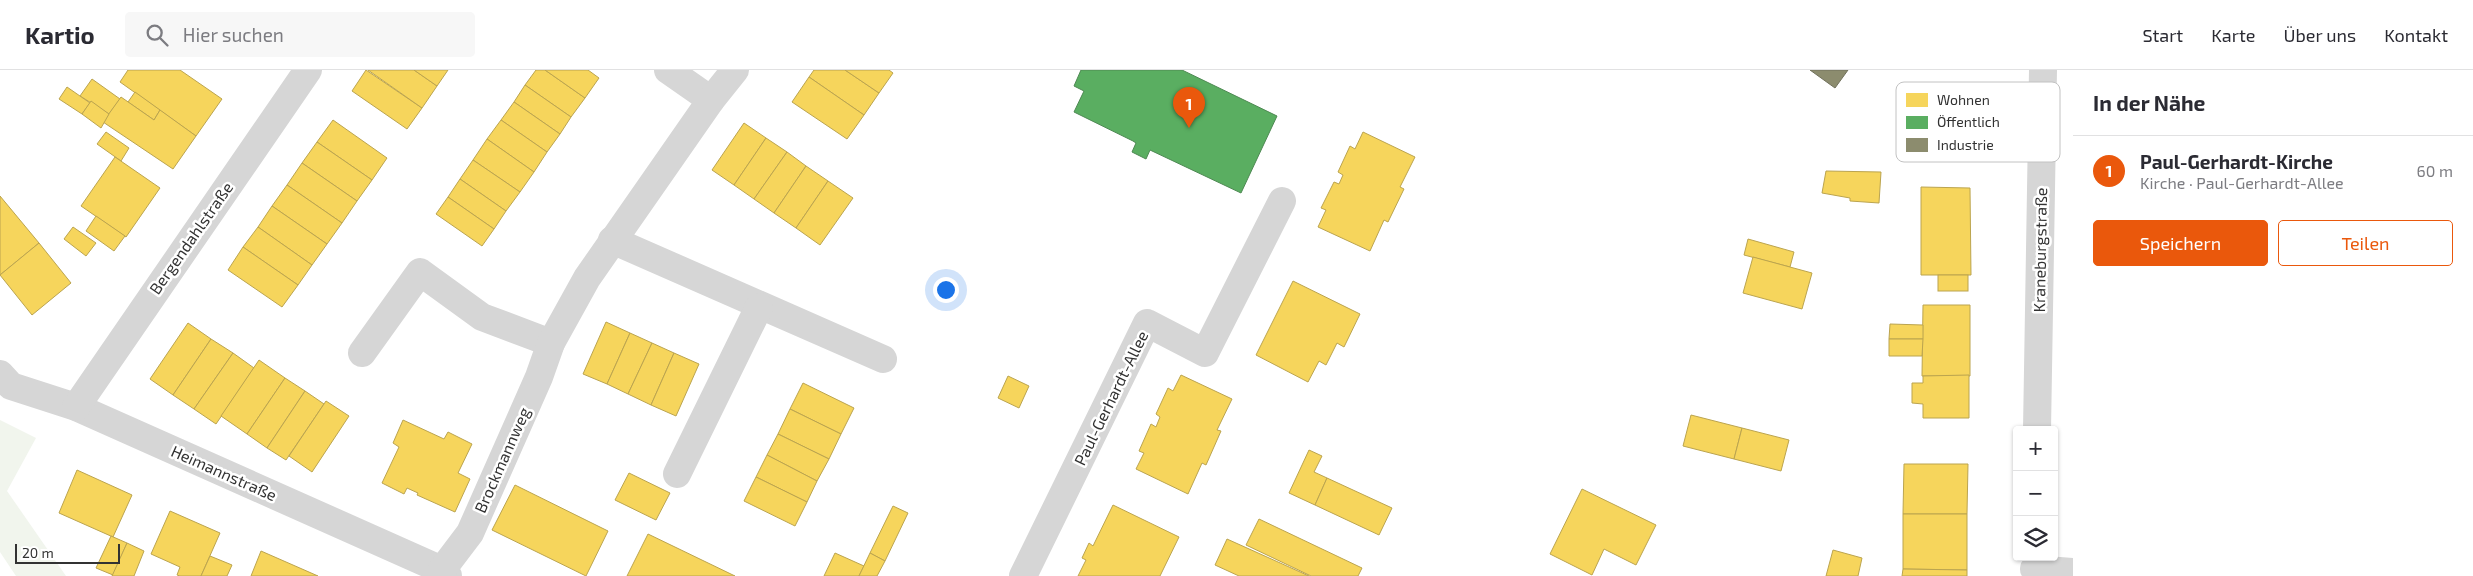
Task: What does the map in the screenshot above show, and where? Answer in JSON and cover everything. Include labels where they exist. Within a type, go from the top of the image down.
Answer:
[{"type":"street","name":"Bergendahlstraße","points":[[76,407],[308,70]]},
{"type":"street","points":[[668,70],[711,100]]},
{"type":"street","name":"Brockmannweg","points":[[445,573],[470,533],[539,377],[551,344],[587,278],[711,100],[735,70]]},
{"type":"street","name":"Kraneburgstraße","points":[[2037,426],[2041,162]]},
{"type":"street","name":"Paul-Gerhardt-Allee","points":[[1023,576],[1147,323],[1206,353],[1282,201]]},
{"type":"street","points":[[612,240],[759,307],[884,359]]},
{"type":"street","points":[[362,353],[420,272],[482,317],[551,344]]},
{"type":"street","points":[[677,474],[759,307]]},
{"type":"street","name":"Heimannstraße","points":[[0,374],[11,386],[76,407],[445,573]]},
{"type":"street","points":[[2034,567],[2073,572]]},
{"type":"shaded area","points":[[0,420],[36,438],[7,491],[66,576],[16,576],[0,552]]},
{"type":"building: Wohnen","points":[[128,70],[180,70],[222,99],[196,136],[120,82]]},
{"type":"building: Wohnen","points":[[366,70],[422,108],[407,129],[352,91]]},
{"type":"building: Wohnen","points":[[368,70],[414,70],[437,86],[422,108]]},
{"type":"building: Wohnen","points":[[414,70],[448,70],[437,86]]},
{"type":"building: Wohnen","points":[[536,70],[545,70],[585,98],[571,117],[525,85]]},
{"type":"building: Wohnen","points":[[545,70],[588,70],[599,78],[585,98]]},
{"type":"building: Wohnen","points":[[814,70],[845,70],[879,93],[864,115],[809,77]]},
{"type":"building: Wohnen","points":[[845,70],[889,70],[893,73],[879,93]]},
{"type":"building: Wohnen","points":[[809,77],[864,115],[847,139],[792,102]]},
{"type":"building: Wohnen","points":[[92,79],[120,99],[109,114],[80,96]]},
{"type":"building: Wohnen","points":[[525,85],[571,117],[560,134],[514,102]]},
{"type":"building: Wohnen","points":[[67,87],[90,103],[82,114],[59,99]]},
{"type":"building: Wohnen","points":[[135,92],[160,110],[154,120],[128,102]]},
{"type":"building: Wohnen","points":[[121,97],[154,120],[160,110],[196,136],[173,169],[103,122]]},
{"type":"building: Wohnen","points":[[91,101],[109,114],[101,128],[82,114]]},
{"type":"building: Wohnen","points":[[514,102],[560,134],[547,152],[501,120]]},
{"type":"building: Wohnen","points":[[333,120],[387,158],[372,180],[317,142]]},
{"type":"building: Wohnen","points":[[501,120],[547,152],[534,172],[487,139]]},
{"type":"building: Wohnen","points":[[744,123],[766,138],[734,185],[712,170]]},
{"type":"building: Wohnen","points":[[106,132],[129,148],[121,161],[97,144]]},
{"type":"building: Wohnen","points":[[1363,132],[1415,157],[1400,187],[1404,189],[1388,222],[1384,220],[1370,251],[1318,227],[1326,210],[1321,208],[1334,182],[1339,184],[1343,175],[1338,172],[1350,146],[1355,149]]},
{"type":"building: Wohnen","points":[[766,138],[787,152],[754,199],[734,185]]},
{"type":"building: Wohnen","points":[[487,139],[534,172],[520,192],[473,160]]},
{"type":"building: Wohnen","points":[[317,142],[372,180],[357,201],[302,163]]},
{"type":"building: Wohnen","points":[[787,152],[806,166],[774,213],[754,199]]},
{"type":"building: Wohnen","points":[[115,157],[160,188],[126,237],[81,206]]},
{"type":"building: Wohnen","points":[[473,160],[520,192],[506,211],[460,179]]},
{"type":"building: Wohnen","points":[[302,163],[357,201],[342,223],[287,185]]},
{"type":"building: Wohnen","points":[[806,166],[828,181],[796,228],[774,213]]},
{"type":"building: Wohnen","points":[[1826,171],[1881,172],[1879,203],[1850,201],[1850,198],[1822,193]]},
{"type":"building: Wohnen","points":[[460,179],[506,211],[494,229],[448,197]]},
{"type":"building: Wohnen","points":[[828,181],[853,198],[820,245],[796,228]]},
{"type":"building: Wohnen","points":[[287,185],[342,223],[327,244],[272,206]]},
{"type":"building: Wohnen","points":[[1921,187],[1970,188],[1971,275],[1921,275]]},
{"type":"building: Wohnen","points":[[0,196],[39,243],[0,275]]},
{"type":"building: Wohnen","points":[[448,197],[494,229],[482,246],[436,214]]},
{"type":"building: Wohnen","points":[[272,206],[327,244],[312,265],[258,227]]},
{"type":"building: Wohnen","points":[[96,216],[125,236],[114,251],[86,231]]},
{"type":"building: Wohnen","points":[[73,227],[96,243],[86,256],[64,239]]},
{"type":"building: Wohnen","points":[[258,227],[312,265],[298,285],[243,247]]},
{"type":"building: Wohnen","points":[[1748,239],[1794,252],[1790,267],[1744,255]]},
{"type":"building: Wohnen","points":[[39,243],[71,283],[32,315],[0,275]]},
{"type":"building: Wohnen","points":[[243,247],[298,285],[282,307],[228,270]]},
{"type":"building: Wohnen","points":[[1753,257],[1812,273],[1802,309],[1743,293]]},
{"type":"building: Wohnen","points":[[1938,275],[1968,275],[1968,291],[1938,291]]},
{"type":"building: Wohnen","points":[[1293,281],[1360,314],[1344,347],[1337,343],[1326,365],[1319,361],[1308,382],[1256,355]]},
{"type":"building: Wohnen","points":[[1923,305],[1970,305],[1970,376],[1922,376]]},
{"type":"building: Wohnen","points":[[606,322],[630,333],[607,384],[583,374]]},
{"type":"building: Wohnen","points":[[188,323],[211,339],[173,395],[150,379]]},
{"type":"building: Wohnen","points":[[1890,324],[1923,325],[1923,339],[1889,339]]},
{"type":"building: Wohnen","points":[[630,333],[652,343],[628,394],[607,384]]},
{"type":"building: Wohnen","points":[[211,339],[233,353],[194,409],[173,395]]},
{"type":"building: Wohnen","points":[[1889,339],[1923,339],[1922,356],[1889,356]]},
{"type":"building: Wohnen","points":[[652,343],[674,353],[651,405],[628,394]]},
{"type":"building: Wohnen","points":[[233,353],[254,368],[216,424],[194,409]]},
{"type":"building: Wohnen","points":[[674,353],[699,364],[676,416],[651,405]]},
{"type":"building: Wohnen","points":[[259,360],[285,378],[247,434],[221,416]]},
{"type":"building: Wohnen","points":[[1181,375],[1232,399],[1217,430],[1221,431],[1206,465],[1202,463],[1188,494],[1136,469],[1144,453],[1139,451],[1151,424],[1156,427],[1160,417],[1156,414],[1168,388],[1173,391]]},
{"type":"building: Wohnen","points":[[1969,375],[1969,418],[1923,418],[1923,404],[1912,403],[1912,383],[1923,383],[1923,376]]},
{"type":"building: Wohnen","points":[[1008,376],[1029,386],[1019,408],[998,398]]},
{"type":"building: Wohnen","points":[[285,378],[305,391],[267,448],[247,434]]},
{"type":"building: Wohnen","points":[[803,383],[854,408],[841,434],[790,409]]},
{"type":"building: Wohnen","points":[[305,391],[324,404],[286,460],[267,448]]},
{"type":"building: Wohnen","points":[[326,401],[349,416],[312,472],[289,456]]},
{"type":"building: Wohnen","points":[[790,409],[841,434],[829,459],[778,434]]},
{"type":"building: Wohnen","points":[[1691,415],[1742,428],[1734,459],[1683,446]]},
{"type":"building: Wohnen","points":[[403,420],[444,439],[448,432],[472,444],[458,473],[470,479],[455,512],[417,495],[418,493],[407,488],[404,494],[382,483],[399,447],[393,443]]},
{"type":"building: Wohnen","points":[[1742,428],[1789,440],[1781,471],[1734,459]]},
{"type":"building: Wohnen","points":[[778,434],[829,459],[817,481],[767,455]]},
{"type":"building: Wohnen","points":[[1309,450],[1322,456],[1314,472],[1327,478],[1315,505],[1289,493]]},
{"type":"building: Wohnen","points":[[767,455],[817,481],[807,502],[756,477]]},
{"type":"building: Wohnen","points":[[1904,464],[1968,464],[1967,514],[1903,514]]},
{"type":"building: Wohnen","points":[[77,470],[132,495],[113,537],[59,513]]},
{"type":"building: Wohnen","points":[[629,473],[670,493],[656,520],[615,500]]},
{"type":"building: Wohnen","points":[[756,477],[807,502],[795,526],[744,501]]},
{"type":"building: Wohnen","points":[[1327,478],[1392,508],[1379,535],[1315,505]]},
{"type":"building: Wohnen","points":[[515,485],[608,531],[586,576],[492,530]]},
{"type":"building: Wohnen","points":[[1582,489],[1656,525],[1636,565],[1604,549],[1592,575],[1550,554]]},
{"type":"building: Wohnen","points":[[1113,505],[1179,537],[1160,576],[1078,576],[1086,560],[1082,558],[1089,543],[1093,546]]},
{"type":"building: Wohnen","points":[[893,506],[908,513],[885,561],[870,553]]},
{"type":"building: Wohnen","points":[[170,511],[220,533],[201,576],[177,575],[180,567],[151,554]]},
{"type":"building: Wohnen","points":[[1903,514],[1967,514],[1967,570],[1903,569]]},
{"type":"building: Wohnen","points":[[1259,519],[1362,568],[1358,576],[1311,576],[1246,545]]},
{"type":"building: Wohnen","points":[[648,534],[735,576],[627,576]]},
{"type":"building: Wohnen","points":[[111,536],[127,543],[113,575],[96,568]]},
{"type":"building: Wohnen","points":[[1227,539],[1309,576],[1239,576],[1215,565]]},
{"type":"building: Wohnen","points":[[127,543],[144,551],[134,576],[112,576]]},
{"type":"building: Wohnen","points":[[1833,550],[1862,558],[1858,576],[1826,576]]},
{"type":"building: Wohnen","points":[[261,551],[318,576],[251,576]]},
{"type":"building: Wohnen","points":[[835,553],[864,566],[859,576],[824,576]]},
{"type":"building: Wohnen","points":[[870,553],[885,561],[877,576],[859,576]]},
{"type":"building: Wohnen","points":[[210,556],[232,565],[227,576],[201,576]]},
{"type":"building: Wohnen","points":[[1903,569],[1967,570],[1967,576],[1902,576]]},
{"type":"building: Öffentlich","points":[[1081,70],[1182,70],[1277,116],[1241,193],[1150,150],[1146,159],[1132,152],[1136,143],[1133,141],[1074,112],[1084,91],[1074,86]]},
{"type":"building: Industrie","points":[[1810,70],[1848,70],[1835,88]]},
{"type":"place","name":"Paul-Gerhardt-Kirche","points":[[1189,128]]}]
